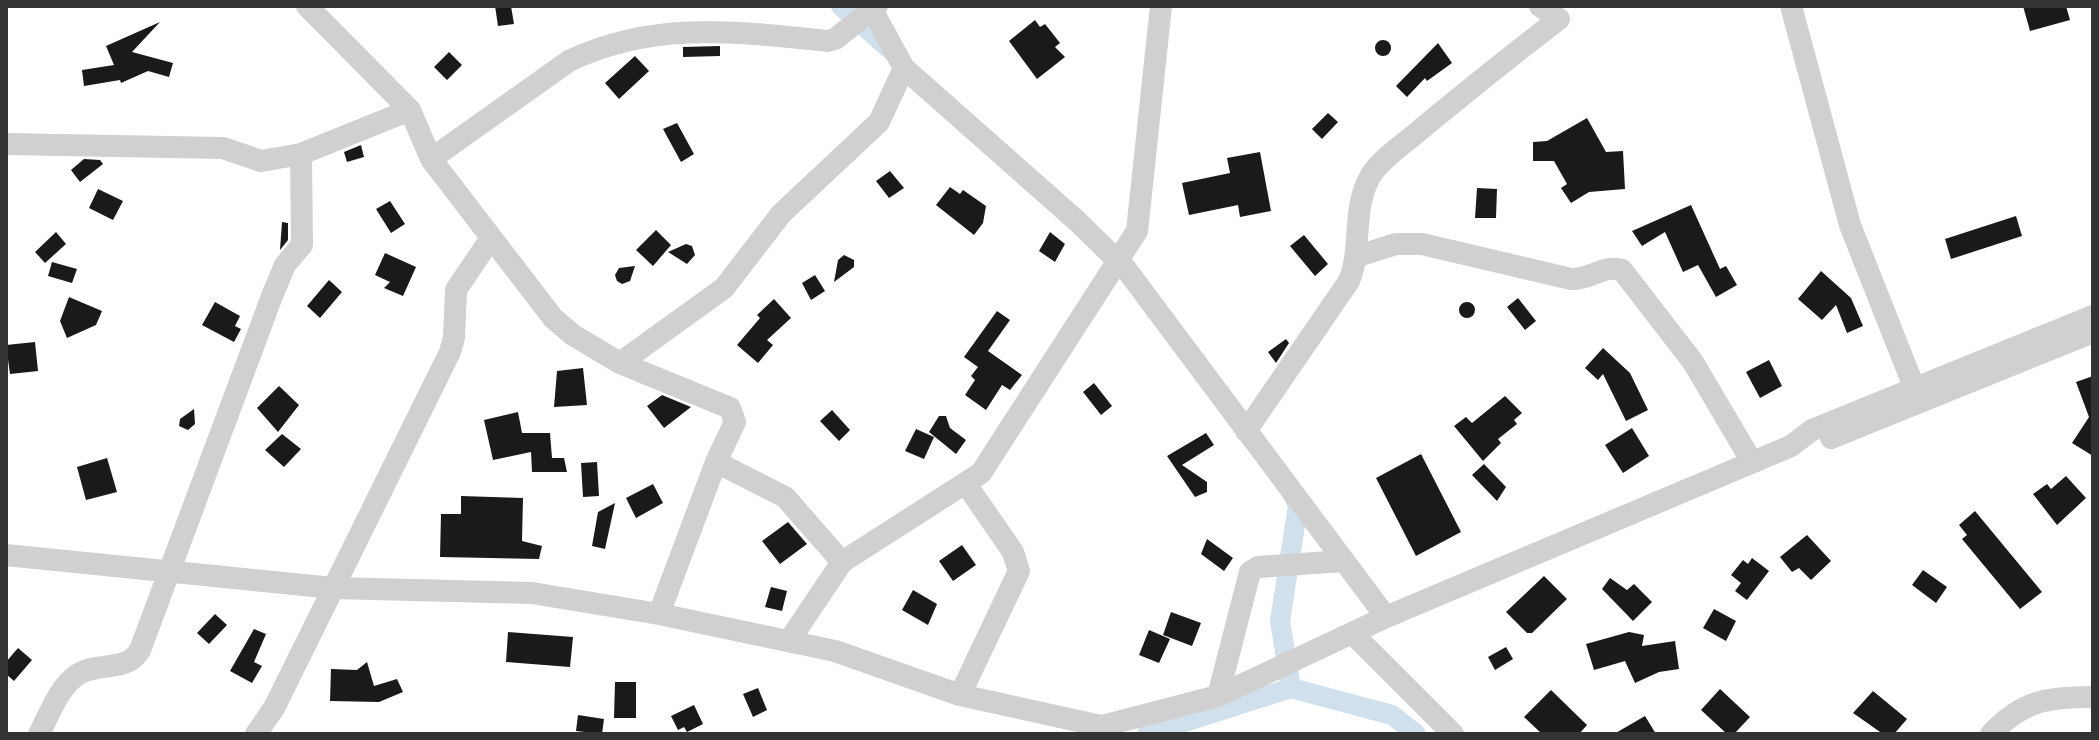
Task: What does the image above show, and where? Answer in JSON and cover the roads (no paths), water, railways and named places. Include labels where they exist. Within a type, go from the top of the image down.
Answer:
[{"type":"street","points":[[307,6],[410,110],[431,159],[562,327],[620,363],[730,408],[735,422],[716,462],[659,614]]},
{"type":"street","points":[[789,641],[842,562],[966,484],[994,457],[1137,231],[1154,45],[1161,6]]},
{"type":"street","points":[[1246,431],[1349,281],[1358,256],[1359,207],[1372,173],[1476,83],[1559,19],[1540,6]]},
{"type":"street","points":[[1791,6],[1850,225],[1914,387]]},
{"type":"street","points":[[431,159],[569,61],[594,49],[661,32],[692,30],[828,41],[835,39],[874,7],[904,68],[1077,221],[1116,260],[1386,617]]},
{"type":"street","points":[[620,363],[724,288],[781,214],[879,122],[904,68]]},
{"type":"street","points":[[6,144],[223,148],[261,161],[301,154],[410,110]]},
{"type":"street","points":[[39,734],[67,683],[77,674],[135,659],[272,296],[285,265],[302,245],[301,154]]},
{"type":"street","points":[[256,734],[274,708],[450,352],[454,338],[456,290],[491,238]]},
{"type":"street","points":[[1358,256],[1411,243],[1571,279],[1587,278],[1613,267],[1622,270],[1693,362],[1752,462]]},
{"type":"street","points":[[2069,335],[2093,316]]},
{"type":"street","points":[[1791,446],[1818,443],[1949,384],[2069,335],[2093,332]]},
{"type":"street","points":[[6,555],[333,588],[532,593],[659,614],[835,651],[960,695],[1101,726],[1157,724],[1386,617],[1791,446],[1812,430],[1914,387],[1949,384]]},
{"type":"street","points":[[716,462],[785,497],[842,562]]},
{"type":"street","points":[[960,695],[1019,571],[1013,552],[966,484]]},
{"type":"street","points":[[1218,696],[1250,572],[1258,567],[1343,561]]},
{"type":"street","points":[[1352,633],[1453,734]]},
{"type":"street","points":[[1991,734],[2022,707],[2039,701],[2093,697]]},
{"type":"street","points":[[1074,734],[1101,726]]},
{"type":"waterway","points":[[841,6],[892,51]]},
{"type":"waterway","points":[[1291,490],[1298,506],[1280,621],[1291,688]]},
{"type":"waterway","points":[[1147,734],[1291,688],[1392,715],[1416,734]]}]
